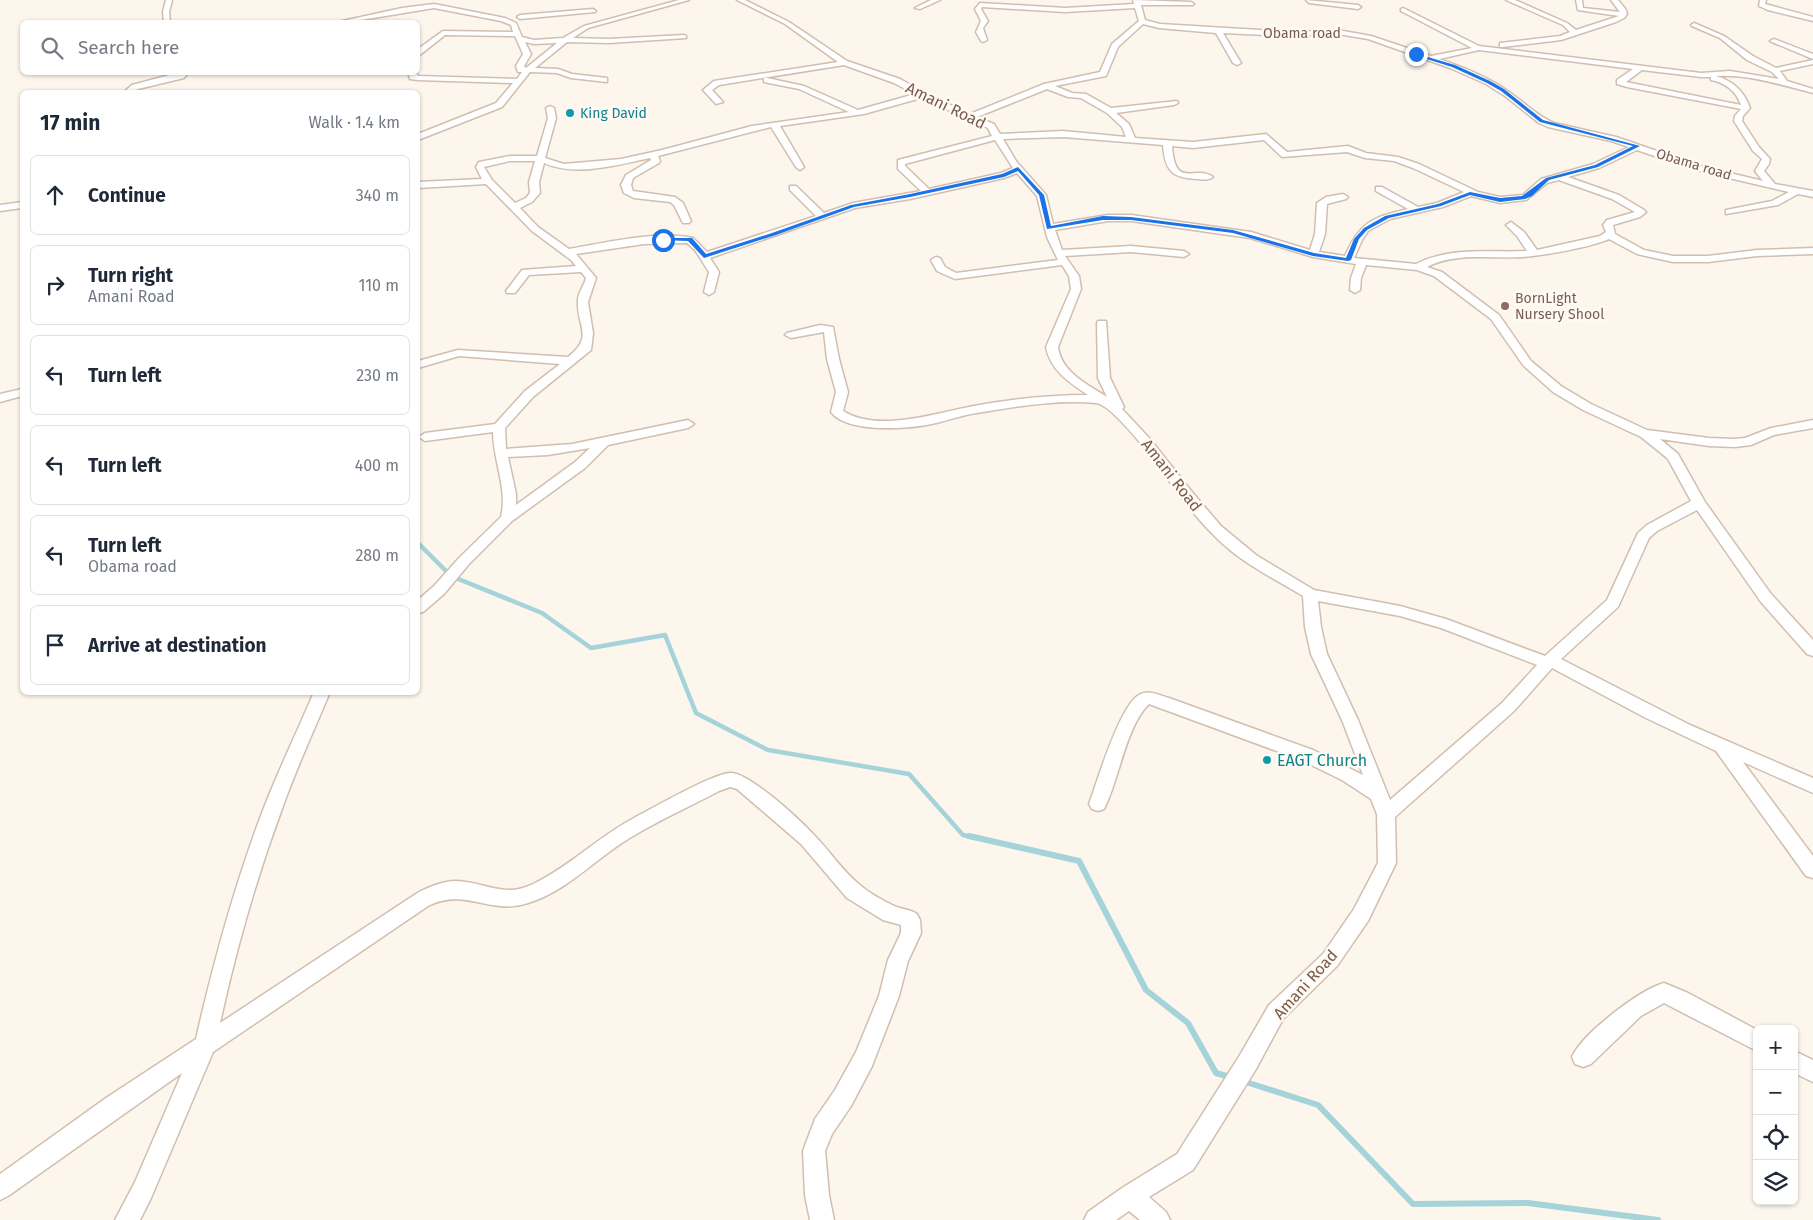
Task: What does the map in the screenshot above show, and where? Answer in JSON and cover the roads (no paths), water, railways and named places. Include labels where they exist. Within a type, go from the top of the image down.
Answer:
[{"type":"street","points":[[167,20],[166,12],[169,0]]},
{"type":"street","points":[[439,0],[470,14],[510,21],[514,24],[527,54],[520,69],[527,71],[558,71],[571,76],[604,80]]},
{"type":"street","points":[[420,136],[499,106],[527,71],[565,40],[586,27],[686,0]]},
{"type":"street","name":"Amani Road","points":[[740,0],[781,20],[844,64],[898,81],[922,95],[991,126],[1000,144],[1018,169],[1041,195],[1049,228],[1061,258],[1074,276],[1076,289],[1052,347],[1052,356],[1065,372],[1124,417],[1145,439],[1196,507],[1221,534],[1243,552],[1310,594],[1314,634],[1319,654],[1350,720],[1386,814],[1387,863],[1361,915],[1330,960],[1276,1012],[1248,1062],[1185,1162],[1130,1196],[1096,1220]]},
{"type":"street","points":[[918,8],[937,0]]},
{"type":"street","points":[[1509,0],[1565,24],[1572,28],[1574,32]]},
{"type":"street","points":[[1579,0],[1580,9],[1624,14]]},
{"type":"street","points":[[1614,0],[1623,10],[1624,14]]},
{"type":"street","points":[[1309,1],[1359,4],[1356,16]]},
{"type":"street","points":[[1761,1],[1761,6],[1770,10],[1813,19]]},
{"type":"street","points":[[401,2],[413,9]]},
{"type":"street","points":[[972,116],[1047,86],[1103,74],[1115,46],[1142,21],[1137,3]]},
{"type":"street","points":[[983,40],[979,29],[985,21],[978,9],[980,5],[1066,10],[1137,3],[1191,4]]},
{"type":"street","points":[[352,20],[430,6],[449,5]]},
{"type":"street","points":[[586,27],[587,21],[598,5]]},
{"type":"street","points":[[1403,10],[1478,48],[1706,76],[1729,82],[1746,102],[1746,108],[1739,116],[1738,121],[1756,149],[1766,159],[1765,164],[1758,171],[1771,185]]},
{"type":"street","points":[[520,17],[594,11]]},
{"type":"street","points":[[1430,58],[1478,48],[1562,38],[1574,32],[1614,21],[1624,14]]},
{"type":"street","name":"Obama road","points":[[1142,21],[1159,26],[1286,34],[1347,29],[1454,66],[1489,82],[1503,90],[1542,121],[1638,146],[1698,168],[1813,194]]},
{"type":"street","points":[[1694,25],[1722,37],[1750,58],[1775,70],[1784,82]]},
{"type":"street","points":[[420,50],[449,26]]},
{"type":"street","points":[[1218,31],[1237,63]]},
{"type":"street","points":[[443,33],[518,37],[540,42],[684,37]]},
{"type":"street","points":[[1774,41],[1813,57]]},
{"type":"street","points":[[1775,70],[1813,62]]},
{"type":"street","points":[[719,102],[708,93],[707,90],[711,86],[730,80],[756,79],[844,64]]},
{"type":"street","points":[[1636,68],[1638,70],[1620,82],[1627,85],[1746,108]]},
{"type":"street","points":[[1706,76],[1730,73],[1784,82],[1813,90]]},
{"type":"street","points":[[130,90],[135,86],[182,75]]},
{"type":"street","points":[[413,75],[413,77],[418,78],[518,81]]},
{"type":"street","points":[[756,79],[784,82],[833,101],[857,113]]},
{"type":"street","points":[[1047,86],[1071,95],[1088,98],[1110,111],[1126,126],[1131,139]]},
{"type":"street","points":[[425,437],[465,430],[499,427],[529,394],[585,350],[588,343],[583,299],[591,278],[569,252],[556,246],[513,208],[488,181],[480,167],[482,164],[542,156],[557,166],[600,164],[653,155],[749,129],[817,117],[857,113],[922,95]]},
{"type":"street","points":[[898,101],[946,105]]},
{"type":"street","points":[[1110,111],[1174,103]]},
{"type":"street","points":[[513,208],[534,196],[534,182],[552,118],[550,108]]},
{"type":"street","points":[[777,124],[775,127],[800,167]]},
{"type":"street","points":[[927,192],[901,167],[901,162],[997,137],[1049,133],[1196,145],[1266,137],[1285,155],[1348,149],[1416,166],[1474,193],[1496,200],[1523,198],[1544,181],[1596,166],[1638,146]]},
{"type":"street","points":[[1167,142],[1170,165],[1174,172],[1187,176],[1209,177]]},
{"type":"street","points":[[653,155],[656,161],[628,178],[626,185],[628,193],[672,199],[680,205],[686,221]]},
{"type":"street","points":[[704,256],[853,206],[1008,174],[1018,169]]},
{"type":"street","points":[[1557,176],[1615,198],[1641,211],[1637,215],[1610,222],[1608,225],[1611,233],[1609,235]]},
{"type":"street","points":[[420,186],[488,181]]},
{"type":"street","points":[[793,188],[821,216]]},
{"type":"street","points":[[1379,189],[1416,210]]},
{"type":"street","points":[[1729,212],[1775,203],[1797,191]]},
{"type":"street","points":[[1348,260],[1357,239],[1371,224],[1387,217],[1440,205],[1459,196],[1474,193]]},
{"type":"street","points":[[1313,254],[1320,234],[1321,205],[1329,199],[1343,197]]},
{"type":"street","points":[[0,208],[20,205]]},
{"type":"street","points":[[1049,228],[1103,218],[1131,218],[1233,232],[1313,254],[1362,262],[1418,267],[1438,274],[1494,317],[1527,363],[1558,389],[1587,407],[1645,434],[1672,457],[1699,503],[1766,598],[1813,650]]},
{"type":"street","points":[[1512,225],[1521,234],[1534,253]]},
{"type":"street","points":[[1418,267],[1424,263],[1445,258],[1534,253],[1609,235],[1641,252],[1668,259],[1700,259],[1757,253],[1813,251]]},
{"type":"street","points":[[569,252],[622,244],[681,239],[693,242],[714,272],[709,292]]},
{"type":"street","points":[[936,260],[941,269],[955,276],[1061,258],[1131,249],[1184,254]]},
{"type":"street","points":[[1355,290],[1356,278],[1362,262]]},
{"type":"street","points":[[511,290],[526,272],[584,269]]},
{"type":"street","points":[[1102,323],[1106,385],[1124,417]]},
{"type":"street","points":[[790,335],[820,328],[829,330],[832,354],[842,398],[837,412],[851,421],[889,424],[934,420],[973,410],[1048,399],[1101,399]]},
{"type":"street","points":[[420,363],[458,353],[570,361]]},
{"type":"street","points":[[0,398],[20,393]]},
{"type":"street","points":[[501,453],[531,454],[550,452],[688,424]]},
{"type":"street","points":[[1645,434],[1709,442],[1734,443],[1747,442],[1770,432],[1813,424]]},
{"type":"street","points":[[499,427],[501,453],[509,494],[507,518]]},
{"type":"street","points":[[420,606],[439,590],[464,561],[507,518],[580,465],[605,440]]},
{"type":"street","points":[[1386,814],[1508,707],[1549,662],[1613,603],[1643,536],[1652,528],[1699,503]]},
{"type":"street","points":[[1310,594],[1400,611],[1446,624],[1549,662],[1666,721],[1780,769],[1813,786]]},
{"type":"street","points":[[127,1220],[142,1190],[205,1044],[219,981],[242,901],[274,805],[321,695]]},
{"type":"street","points":[[1098,804],[1128,721],[1139,702],[1148,698],[1306,754],[1348,775],[1378,794]]},
{"type":"street","points":[[1722,746],[1813,870]]},
{"type":"street","points":[[0,1188],[114,1106],[421,900],[444,890],[460,889],[496,900],[512,899],[531,894],[560,877],[622,834],[722,781],[735,780],[772,807],[800,833],[854,892],[890,914],[903,916],[910,920],[911,933],[898,960],[889,996],[864,1059],[843,1098],[823,1126],[814,1151],[817,1195],[822,1220]]},
{"type":"street","points":[[1583,1057],[1638,1006],[1656,995],[1665,993],[1679,998],[1753,1039]]},
{"type":"street","points":[[1798,1063],[1813,1071]]},
{"type":"street","points":[[1130,1196],[1158,1220]]},
{"type":"waterway","points":[[420,545],[451,576],[542,613],[591,648],[665,635],[696,713],[768,750],[909,774],[963,835],[975,838]]},
{"type":"waterway","points":[[969,836],[1079,861],[1146,990],[1188,1023],[1216,1073],[1230,1077]]},
{"type":"waterway","points":[[1243,1081],[1318,1105],[1413,1204],[1528,1203],[1658,1220]]},
{"type":"place","name":"King David","points":[[570,113]]},
{"type":"place","name":"BornLight Nursery Shool","points":[[1505,306]]},
{"type":"place","name":"EAGT Church","points":[[1267,760]]}]
